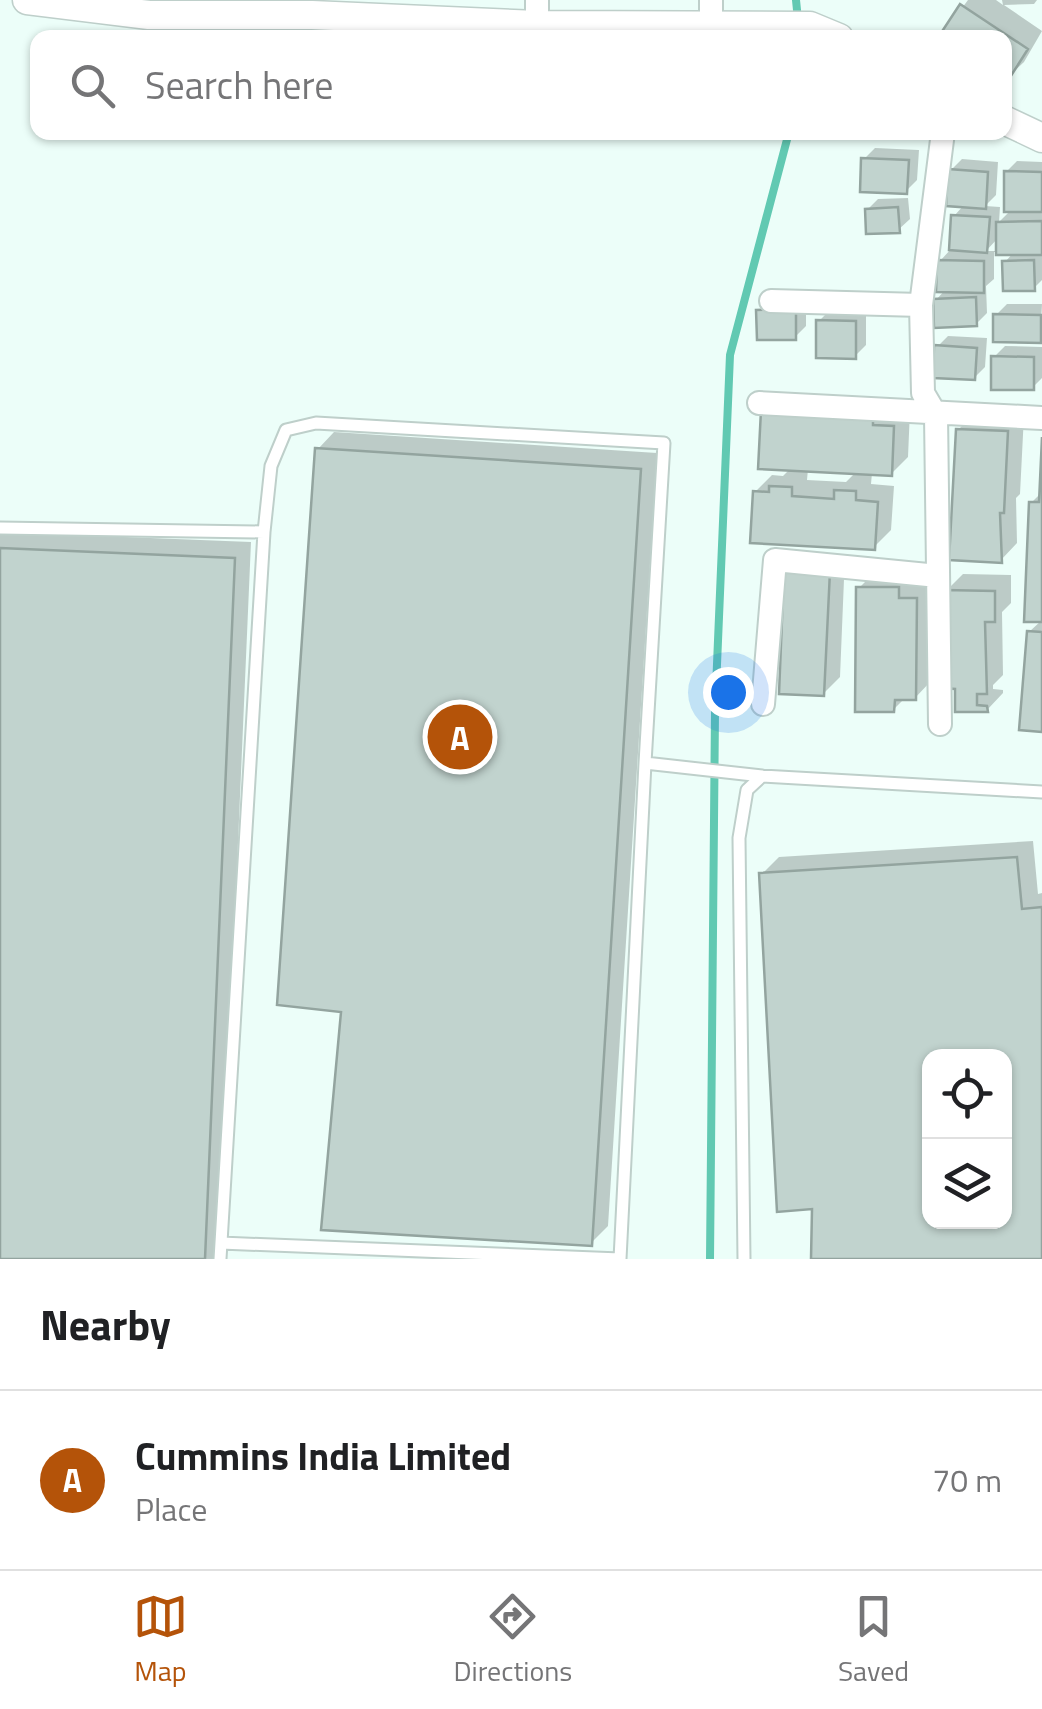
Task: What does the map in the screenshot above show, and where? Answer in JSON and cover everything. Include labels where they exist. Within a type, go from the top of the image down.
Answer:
[{"type":"street","points":[[27,0],[149,15],[210,7],[711,12],[812,30]]},
{"type":"street","points":[[1012,124],[1042,138]]},
{"type":"street","points":[[940,724],[936,415],[922,392],[921,305],[942,140]]},
{"type":"street","points":[[771,302],[921,305]]},
{"type":"street","points":[[759,403],[1042,418]]},
{"type":"street","points":[[763,704],[775,560],[938,576]]},
{"type":"lane","points":[[220,1259],[264,532],[271,466],[286,430],[316,423],[664,443],[620,1258],[221,1243]]},
{"type":"lane","points":[[0,528],[264,532]]},
{"type":"lane","points":[[645,763],[762,776],[1042,792]]},
{"type":"lane","points":[[744,1259],[738,838],[747,790],[762,776]]},
{"type":"building","points":[[960,4],[999,30],[943,30]]},
{"type":"building","points":[[1012,38],[1028,49],[1012,74]]},
{"type":"building","points":[[861,158],[909,160],[907,194],[860,192]]},
{"type":"building","points":[[948,169],[988,172],[986,209],[946,206]]},
{"type":"building","points":[[1004,171],[1042,172],[1042,212],[1004,212]]},
{"type":"building","points":[[898,207],[900,233],[866,234],[865,209]]},
{"type":"building","points":[[951,215],[990,217],[987,253],[949,250]]},
{"type":"building","points":[[1042,221],[1042,255],[996,255],[996,222]]},
{"type":"building","points":[[937,260],[984,261],[984,293],[936,292]]},
{"type":"building","points":[[1034,260],[1035,291],[1003,291],[1002,261]]},
{"type":"building","points":[[976,297],[977,326],[934,328],[933,299]]},
{"type":"building","points":[[796,309],[796,340],[757,340],[756,310]]},
{"type":"building","points":[[993,314],[1041,315],[1041,343],[993,342]]},
{"type":"building","points":[[816,320],[856,321],[856,359],[816,358]]},
{"type":"building","points":[[934,345],[977,348],[975,380],[933,378]]},
{"type":"building","points":[[991,356],[1034,357],[1034,390],[991,390]]},
{"type":"building","points":[[761,410],[873,416],[873,425],[894,426],[892,476],[758,469]]},
{"type":"building","points":[[956,429],[1008,431],[1004,513],[1000,513],[1002,563],[949,560]]},
{"type":"building","points":[[1042,437],[1042,622],[1024,622],[1029,502],[1039,502]]},
{"type":"building","points":[[315,448],[641,469],[592,1246],[321,1230],[341,1012],[277,1005]]},
{"type":"building","points":[[769,486],[792,487],[792,496],[834,499],[834,490],[856,491],[856,500],[878,502],[875,550],[750,543],[753,491],[769,492]]},
{"type":"building","points":[[0,548],[235,558],[205,1259],[0,1259]]},
{"type":"building","points":[[784,569],[830,571],[824,696],[779,694]]},
{"type":"building","points":[[856,587],[899,587],[899,598],[917,598],[916,700],[895,700],[894,712],[855,712]]},
{"type":"building","points":[[944,590],[995,591],[995,622],[985,622],[987,694],[977,694],[977,705],[987,706],[988,712],[955,712],[955,689],[942,688]]},
{"type":"building","points":[[1027,631],[1042,632],[1042,732],[1019,730]]},
{"type":"building","points":[[1017,857],[1022,909],[1042,907],[1042,1259],[811,1259],[812,1209],[777,1212],[759,873]]},
{"type":"waterway","points":[[796,0],[798,20]]},
{"type":"waterway","points":[[710,1259],[715,712],[730,355],[787,140]]},
{"type":"place","name":"Cummins India Limited","points":[[460,737]]}]
